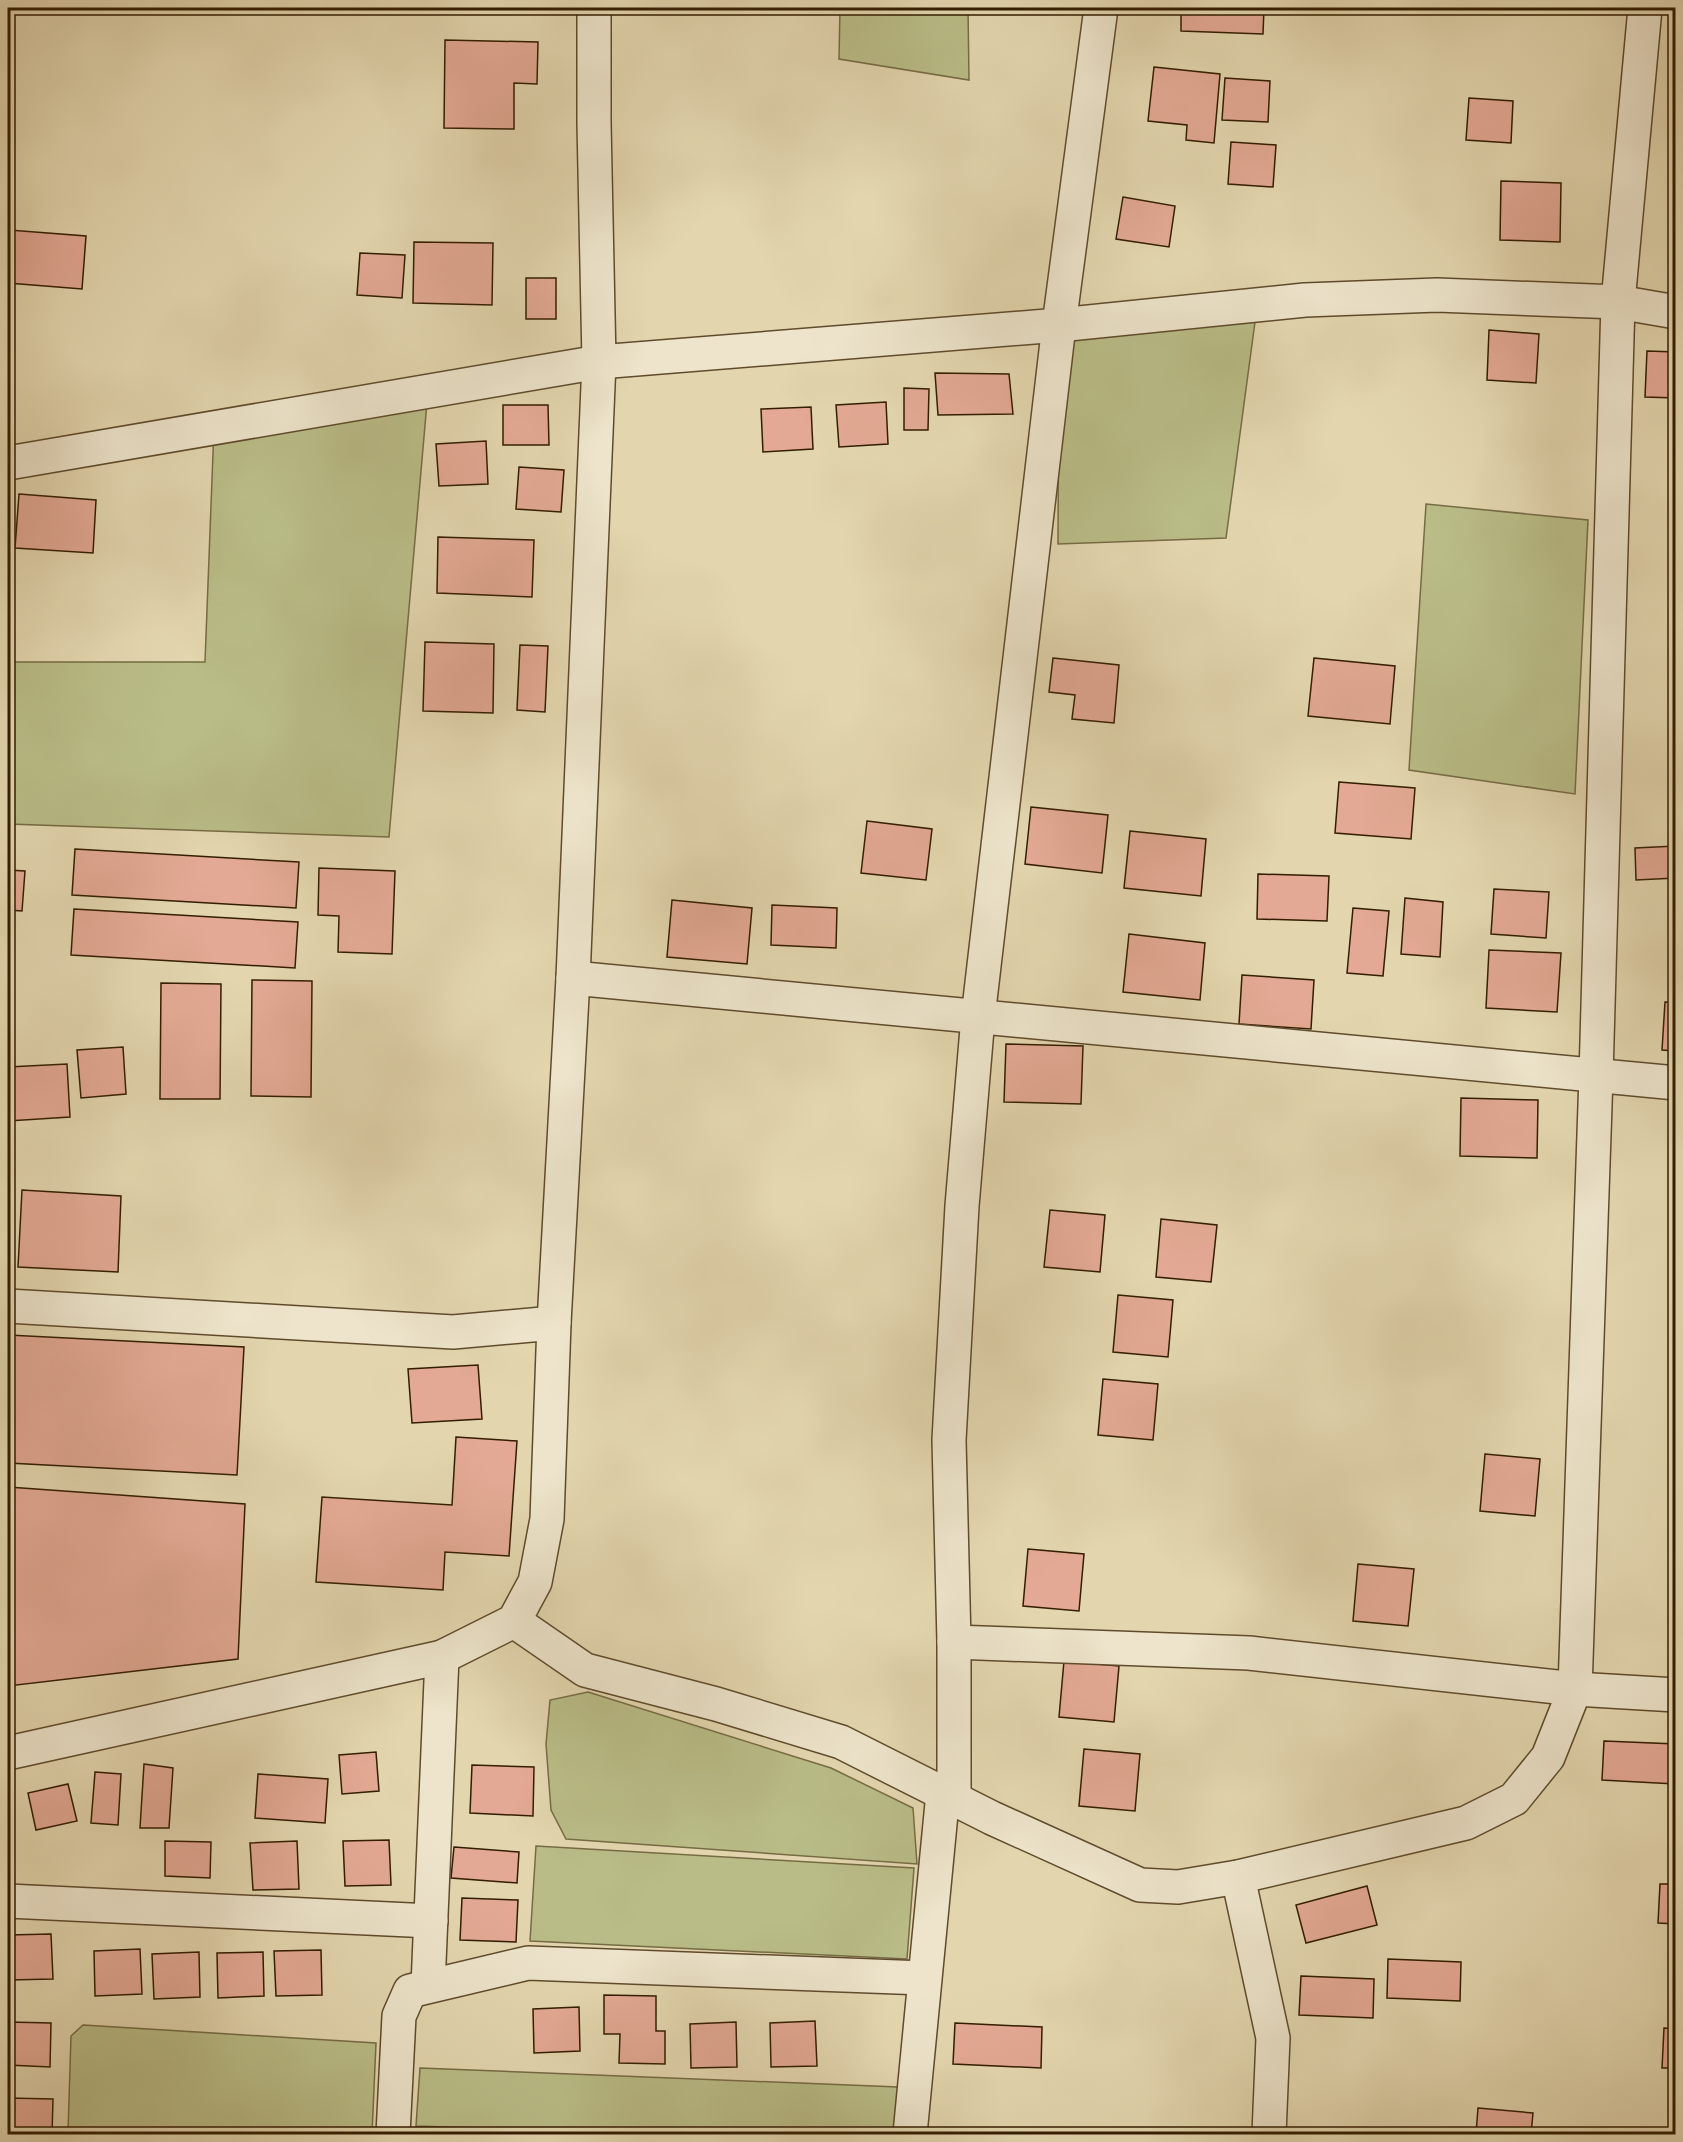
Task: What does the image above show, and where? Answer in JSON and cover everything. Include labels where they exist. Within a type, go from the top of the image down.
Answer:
[{"type":"street","points":[[8,1753],[442,1657],[514,1621],[535,1582],[547,1519],[554,1323],[573,978],[599,362],[594,8]]},
{"type":"street","points":[[910,2134],[924,1978],[949,1796],[954,1642],[949,1440],[962,1206],[978,1017],[1059,325],[1101,8]]},
{"type":"street","points":[[514,1621],[585,1670],[716,1704],[841,1742],[1090,1864],[1140,1885],[1178,1887],[1238,1877],[1466,1823],[1514,1799],[1548,1757],[1575,1689],[1596,1076],[1618,302],[1645,8]]},
{"type":"street","points":[[8,463],[599,362],[1059,325],[1305,300],[1437,295],[1618,302],[1676,312]]},
{"type":"street","points":[[573,978],[1676,1083]]},
{"type":"street","points":[[8,1306],[453,1332],[554,1323]]},
{"type":"street","points":[[954,1642],[1249,1653],[1575,1689],[1676,1695]]},
{"type":"street","points":[[428,1986],[442,1657]]},
{"type":"street","points":[[1238,1877],[1272,2038],[1269,2134]]},
{"type":"street","points":[[8,1900],[431,1921]]},
{"type":"street","points":[[393,2134],[399,2016],[410,1991],[528,1963],[924,1978]]},
{"type":"green space","points":[[840,8],[968,8],[969,80],[839,59]]},
{"type":"green space","points":[[1255,322],[1226,538],[1058,544],[1059,325]]},
{"type":"green space","points":[[428,391],[389,837],[8,824],[8,662],[205,662],[214,427]]},
{"type":"green space","points":[[1426,504],[1588,520],[1575,794],[1409,770]]},
{"type":"green space","points":[[588,1692],[831,1768],[913,1808],[917,1864],[566,1839],[551,1810],[546,1744],[550,1700]]},
{"type":"green space","points":[[536,1846],[914,1868],[907,1959],[530,1941]]},
{"type":"green space","points":[[83,2025],[376,2043],[372,2134],[68,2132],[71,2036]]},
{"type":"green space","points":[[420,2068],[898,2087],[893,2134],[663,2134],[416,2126]]},
{"type":"building","points":[[1181,8],[1264,8],[1263,34],[1181,31]]},
{"type":"building","points":[[1298,8],[1325,8],[1324,13]]},
{"type":"building","points":[[445,40],[538,42],[537,84],[514,83],[514,129],[444,128]]},
{"type":"building","points":[[1676,57],[1676,105],[1670,105]]},
{"type":"building","points":[[1154,67],[1220,74],[1214,143],[1186,140],[1187,125],[1148,121]]},
{"type":"building","points":[[1225,78],[1270,81],[1268,122],[1222,120]]},
{"type":"building","points":[[1469,98],[1513,101],[1511,143],[1466,140]]},
{"type":"building","points":[[1231,142],[1276,145],[1273,187],[1228,184]]},
{"type":"building","points":[[1501,181],[1561,183],[1560,242],[1500,240]]},
{"type":"building","points":[[1123,197],[1175,206],[1169,247],[1116,239]]},
{"type":"building","points":[[9,230],[86,236],[82,289],[8,283]]},
{"type":"building","points":[[414,242],[493,243],[492,305],[413,303]]},
{"type":"building","points":[[360,253],[405,255],[402,298],[357,295]]},
{"type":"building","points":[[526,278],[556,278],[556,319],[526,319]]},
{"type":"building","points":[[1489,330],[1539,334],[1536,383],[1487,380]]},
{"type":"building","points":[[1647,351],[1676,352],[1676,398],[1645,397]]},
{"type":"building","points":[[935,373],[1009,374],[1013,414],[938,415]]},
{"type":"building","points":[[904,388],[929,389],[928,430],[904,430]]},
{"type":"building","points":[[886,402],[888,444],[839,447],[836,405]]},
{"type":"building","points":[[503,405],[548,405],[549,445],[503,445]]},
{"type":"building","points":[[811,407],[813,449],[763,452],[761,409]]},
{"type":"building","points":[[486,441],[488,484],[439,486],[436,444]]},
{"type":"building","points":[[519,467],[564,470],[561,512],[516,509]]},
{"type":"building","points":[[19,494],[96,500],[93,553],[15,548]]},
{"type":"building","points":[[438,537],[534,540],[532,597],[437,593]]},
{"type":"building","points":[[425,642],[494,644],[493,713],[423,711]]},
{"type":"building","points":[[520,645],[548,646],[545,712],[517,710]]},
{"type":"building","points":[[1053,658],[1119,665],[1114,723],[1072,719],[1075,695],[1049,692]]},
{"type":"building","points":[[1314,658],[1395,666],[1390,724],[1308,716]]},
{"type":"building","points":[[1339,782],[1415,788],[1411,839],[1335,833]]},
{"type":"building","points":[[1031,807],[1108,815],[1102,873],[1025,864]]},
{"type":"building","points":[[867,821],[932,829],[926,880],[861,873]]},
{"type":"building","points":[[1130,831],[1206,839],[1201,896],[1124,888]]},
{"type":"building","points":[[1676,846],[1676,878],[1636,880],[1635,848]]},
{"type":"building","points":[[75,849],[299,862],[296,908],[72,895]]},
{"type":"building","points":[[319,868],[395,871],[392,954],[338,952],[339,916],[318,915]]},
{"type":"building","points":[[8,870],[25,871],[22,911],[8,910]]},
{"type":"building","points":[[1258,874],[1329,876],[1327,921],[1257,919]]},
{"type":"building","points":[[1494,889],[1549,892],[1546,938],[1491,934]]},
{"type":"building","points":[[1405,898],[1443,902],[1440,957],[1401,954]]},
{"type":"building","points":[[672,900],[752,908],[747,964],[667,957]]},
{"type":"building","points":[[772,905],[837,908],[836,948],[771,945]]},
{"type":"building","points":[[1353,908],[1389,911],[1383,976],[1347,973]]},
{"type":"building","points":[[74,909],[298,922],[295,968],[71,955]]},
{"type":"building","points":[[1129,934],[1205,943],[1200,1000],[1123,992]]},
{"type":"building","points":[[1489,950],[1561,953],[1557,1012],[1486,1008]]},
{"type":"building","points":[[1242,975],[1314,980],[1311,1029],[1239,1024]]},
{"type":"building","points":[[252,980],[312,981],[311,1097],[251,1096]]},
{"type":"building","points":[[161,983],[221,984],[220,1099],[160,1099]]},
{"type":"building","points":[[1665,1002],[1676,1003],[1676,1051],[1662,1050]]},
{"type":"building","points":[[1006,1044],[1083,1046],[1081,1104],[1004,1102]]},
{"type":"building","points":[[123,1047],[126,1094],[81,1098],[77,1050]]},
{"type":"building","points":[[67,1064],[70,1117],[8,1121],[8,1067]]},
{"type":"building","points":[[1461,1098],[1538,1100],[1537,1158],[1460,1156]]},
{"type":"building","points":[[22,1190],[121,1196],[118,1272],[18,1267]]},
{"type":"building","points":[[1050,1210],[1105,1215],[1100,1272],[1044,1267]]},
{"type":"building","points":[[1161,1219],[1217,1225],[1211,1282],[1156,1277]]},
{"type":"building","points":[[1118,1295],[1173,1300],[1168,1357],[1113,1352]]},
{"type":"building","points":[[8,1335],[244,1347],[237,1475],[8,1463]]},
{"type":"building","points":[[478,1365],[482,1419],[412,1423],[408,1369]]},
{"type":"building","points":[[1103,1379],[1158,1384],[1153,1440],[1098,1435]]},
{"type":"building","points":[[456,1437],[517,1441],[509,1556],[445,1552],[443,1590],[316,1582],[322,1497],[452,1505]]},
{"type":"building","points":[[1485,1454],[1540,1459],[1535,1516],[1480,1511]]},
{"type":"building","points":[[8,1487],[245,1504],[238,1659],[8,1686]]},
{"type":"building","points":[[1028,1549],[1084,1554],[1079,1611],[1023,1606]]},
{"type":"building","points":[[1358,1564],[1414,1569],[1408,1626],[1353,1621]]},
{"type":"building","points":[[1064,1661],[1119,1666],[1114,1722],[1059,1717]]},
{"type":"building","points":[[1604,1741],[1676,1744],[1675,1784],[1602,1780]]},
{"type":"building","points":[[1084,1749],[1140,1754],[1135,1811],[1079,1806]]},
{"type":"building","points":[[376,1752],[379,1791],[342,1794],[339,1755]]},
{"type":"building","points":[[144,1764],[173,1768],[169,1828],[140,1828]]},
{"type":"building","points":[[472,1765],[534,1767],[533,1816],[470,1813]]},
{"type":"building","points":[[95,1772],[121,1774],[118,1825],[91,1823]]},
{"type":"building","points":[[258,1774],[328,1779],[325,1823],[255,1818]]},
{"type":"building","points":[[68,1784],[77,1821],[36,1830],[28,1793]]},
{"type":"building","points":[[389,1840],[391,1885],[345,1886],[343,1841]]},
{"type":"building","points":[[165,1841],[211,1842],[210,1878],[165,1876]]},
{"type":"building","points":[[297,1841],[299,1889],[253,1890],[250,1843]]},
{"type":"building","points":[[454,1847],[519,1852],[517,1883],[451,1878]]},
{"type":"building","points":[[1660,1884],[1676,1884],[1676,1924],[1658,1923]]},
{"type":"building","points":[[1367,1886],[1377,1925],[1306,1943],[1296,1905]]},
{"type":"building","points":[[462,1898],[518,1900],[516,1942],[460,1940]]},
{"type":"building","points":[[51,1934],[53,1979],[8,1980],[8,1935]]},
{"type":"building","points":[[140,1949],[142,1994],[95,1996],[94,1951]]},
{"type":"building","points":[[321,1950],[322,1995],[276,1996],[274,1951]]},
{"type":"building","points":[[199,1952],[200,1997],[154,1999],[152,1954]]},
{"type":"building","points":[[263,1952],[264,1996],[218,1998],[217,1953]]},
{"type":"building","points":[[1388,1959],[1461,1962],[1460,2001],[1387,1998]]},
{"type":"building","points":[[1301,1976],[1374,1979],[1373,2018],[1299,2015]]},
{"type":"building","points":[[604,1995],[656,1996],[656,2031],[665,2031],[665,2064],[619,2063],[620,2034],[604,2034]]},
{"type":"building","points":[[579,2007],[580,2051],[534,2053],[533,2009]]},
{"type":"building","points":[[815,2021],[817,2066],[771,2067],[770,2023]]},
{"type":"building","points":[[8,2022],[51,2023],[50,2067],[8,2065]]},
{"type":"building","points":[[736,2022],[737,2067],[691,2068],[690,2024]]},
{"type":"building","points":[[955,2023],[1042,2027],[1041,2068],[953,2064]]},
{"type":"building","points":[[1664,2028],[1676,2029],[1676,2068],[1662,2068]]},
{"type":"building","points":[[8,2098],[53,2099],[52,2134],[8,2134]]},
{"type":"building","points":[[1478,2108],[1533,2113],[1531,2134],[1476,2134]]}]
